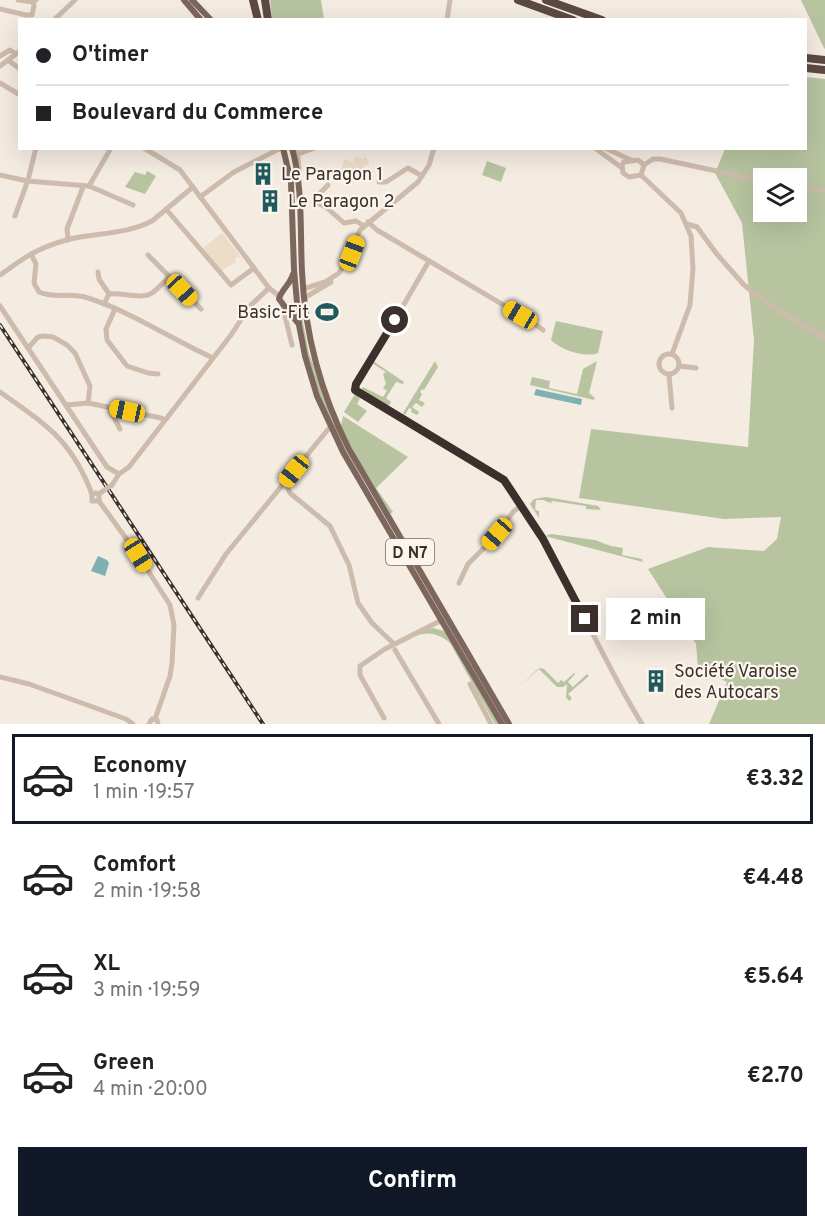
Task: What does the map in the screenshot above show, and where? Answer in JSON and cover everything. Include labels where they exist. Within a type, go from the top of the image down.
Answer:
[{"type":"highway","points":[[254,0],[258,18]]},
{"type":"highway","points":[[265,0],[268,18]]},
{"type":"highway","points":[[518,0],[568,18]]},
{"type":"highway","points":[[546,0],[596,18]]},
{"type":"highway","points":[[807,58],[825,60]]},
{"type":"highway","points":[[807,68],[825,70]]},
{"type":"main road","points":[[184,0],[199,18]]},
{"type":"main road","points":[[191,0],[204,18]]},
{"type":"main road","points":[[191,0],[209,18]]},
{"type":"main road","name":"D N7","points":[[277,150],[291,182],[294,269],[299,325],[308,367],[330,427],[502,724]]},
{"type":"main road","name":"D N7","points":[[290,150],[297,183],[304,298],[316,365],[338,426],[508,724]]},
{"type":"main road","points":[[281,294],[290,284],[294,269]]},
{"type":"main road","points":[[281,294],[303,288]]},
{"type":"main road","points":[[281,294],[283,305],[299,325]]},
{"type":"main road","points":[[283,305],[304,298]]},
{"type":"street","points":[[0,9],[32,15],[34,1],[18,0]]},
{"type":"street","points":[[59,17],[75,0]]},
{"type":"street","points":[[447,18],[450,1]]},
{"type":"street","points":[[0,55],[10,50],[18,53],[0,66]]},
{"type":"street","points":[[9,61],[18,68]]},
{"type":"street","points":[[0,83],[18,94]]},
{"type":"street","points":[[15,216],[35,150]]},
{"type":"street","points":[[68,240],[67,229],[86,187],[110,150]]},
{"type":"street","points":[[147,150],[180,170],[269,288],[281,294]]},
{"type":"street","points":[[155,155],[158,150]]},
{"type":"street","points":[[200,196],[234,172],[275,150]]},
{"type":"street","points":[[303,288],[325,282],[339,273],[358,233],[422,176],[433,150]]},
{"type":"street","points":[[598,150],[622,168]]},
{"type":"street","points":[[609,150],[631,160],[641,161],[644,165]]},
{"type":"street","points":[[297,183],[299,151]]},
{"type":"street","points":[[641,175],[644,165],[653,159],[660,159],[753,179]]},
{"type":"street","points":[[631,160],[624,162],[623,173],[627,176],[641,175],[674,205],[687,224],[691,236],[693,288],[685,322],[672,354]]},
{"type":"street","points":[[379,182],[386,182],[408,168],[422,176]]},
{"type":"street","points":[[0,175],[27,181],[86,187],[134,205]]},
{"type":"street","points":[[328,185],[319,194],[317,203],[326,207],[344,224],[356,221],[366,224],[543,330]]},
{"type":"street","points":[[0,275],[31,254],[68,240],[138,228],[152,221],[193,187]]},
{"type":"street","points":[[807,188],[825,190]]},
{"type":"street","points":[[166,208],[231,285],[254,268]]},
{"type":"street","points":[[304,298],[340,275],[366,224]]},
{"type":"street","points":[[687,224],[697,227],[731,272],[760,298],[825,338]]},
{"type":"street","points":[[31,254],[36,264],[34,283],[39,292],[45,295],[86,297],[167,333],[213,358]]},
{"type":"street","points":[[148,255],[201,309]]},
{"type":"street","points":[[429,261],[355,389],[501,477],[508,484],[543,539],[613,675],[642,724]]},
{"type":"street","points":[[98,272],[99,279],[109,294]]},
{"type":"street","points":[[109,294],[119,292],[146,296],[170,278]]},
{"type":"street","points":[[101,495],[112,485],[119,474],[129,467],[254,302],[269,288]]},
{"type":"street","points":[[104,304],[109,294]]},
{"type":"street","points":[[283,305],[292,345]]},
{"type":"street","points":[[0,306],[107,467],[119,474]]},
{"type":"street","points":[[115,309],[106,329],[108,339],[127,366],[158,374]]},
{"type":"street","points":[[28,348],[38,337],[43,336],[53,337],[67,345],[75,353],[90,386],[88,403]]},
{"type":"street","points":[[672,354],[678,358],[679,366],[675,373],[669,375],[660,369],[659,363],[663,356],[672,354]]},
{"type":"street","points":[[679,366],[696,368]]},
{"type":"street","points":[[669,375],[672,408]]},
{"type":"street","points":[[0,392],[61,438],[85,475],[92,494],[101,495],[170,605],[174,625],[170,676],[157,722],[150,720],[149,724]]},
{"type":"street","points":[[66,405],[88,403],[165,420]]},
{"type":"street","points":[[110,408],[120,429]]},
{"type":"street","points":[[198,598],[226,554],[330,427]]},
{"type":"street","points":[[285,481],[290,493],[330,526],[349,565],[358,603],[394,647],[439,724]]},
{"type":"street","points":[[459,583],[468,564],[489,543],[514,511],[522,506]]},
{"type":"street","points":[[384,718],[360,675],[360,666],[442,620]]},
{"type":"street","points":[[0,677],[59,694],[126,719],[133,724]]},
{"type":"street","points":[[470,684],[491,724]]},
{"type":"green space","points":[[270,0],[321,0],[324,18],[272,18]]},
{"type":"green space","points":[[801,0],[825,0],[825,49],[824,48]]},
{"type":"green space","points":[[807,77],[825,79],[825,724],[709,724],[727,682],[698,668],[696,644],[648,569],[708,547],[764,551],[777,539],[781,517],[724,519],[579,498],[591,429],[748,447],[754,340],[742,223],[715,173],[725,150],[807,150]]},
{"type":"green space","points":[[487,161],[506,168],[501,182],[482,175]]},
{"type":"green space","points":[[147,171],[156,176],[145,194],[125,187],[135,172],[145,175]]},
{"type":"green space","points":[[300,307],[309,353],[332,420],[363,480],[344,448],[321,397],[309,362]]},
{"type":"green space","points":[[556,321],[603,331],[598,353],[580,354],[555,344],[551,340]]},
{"type":"green space","points":[[373,361],[404,382],[403,384],[396,382],[386,398],[391,402],[388,407],[361,391],[363,387],[383,397],[387,391],[383,388],[386,384],[383,374],[386,372],[372,363]]},
{"type":"green space","points":[[435,361],[438,367],[424,390],[420,392],[422,394],[419,400],[425,403],[422,407],[416,403],[412,407],[419,412],[417,415],[409,408],[405,415],[403,413]]},
{"type":"green space","points":[[597,361],[589,393],[595,398],[594,400],[530,385],[532,377],[550,381],[549,388],[577,394],[583,369]]},
{"type":"green space","points":[[355,394],[360,398],[357,404],[367,411],[358,422],[344,412]]},
{"type":"green space","points":[[343,416],[408,457],[376,488],[393,512],[390,514],[360,464],[341,426]]},
{"type":"green space","points":[[546,497],[598,506],[601,510],[536,500],[535,510],[539,511],[539,518],[530,504],[534,499]]},
{"type":"green space","points":[[551,534],[595,540],[623,548],[622,555],[642,559],[643,562],[545,536]]},
{"type":"green space","points":[[433,628],[444,631],[499,724],[495,724],[450,643],[433,634],[413,638]]},
{"type":"green space","points":[[539,668],[544,669],[558,683],[561,680],[564,682],[574,673],[568,682],[573,687],[587,674],[589,676],[568,694],[572,698],[569,701],[566,697],[567,684],[557,687],[539,669],[519,687]]},
{"type":"shaded area","points":[[356,156],[363,159],[365,157],[369,162],[368,166],[365,165],[359,182],[339,174],[345,159],[353,162]]},
{"type":"shaded area","points":[[222,233],[241,257],[237,257],[236,262],[221,271],[203,248]]},
{"type":"water","points":[[536,389],[582,399],[581,405],[534,395]]},
{"type":"water","points":[[98,556],[109,563],[105,576],[91,571]]},
{"type":"railway","points":[[0,325],[263,724]]},
{"type":"place","name":"Le Paragon 1","points":[[263,174]]},
{"type":"place","name":"Le Paragon 2","points":[[270,201]]},
{"type":"place","name":"Basic-Fit","points":[[327,312]]},
{"type":"place","name":"Société Varoise des Autocars","points":[[656,681]]},
{"type":"route","points":[[395,320],[354,387],[355,390],[504,480],[543,539],[585,619]]}]
